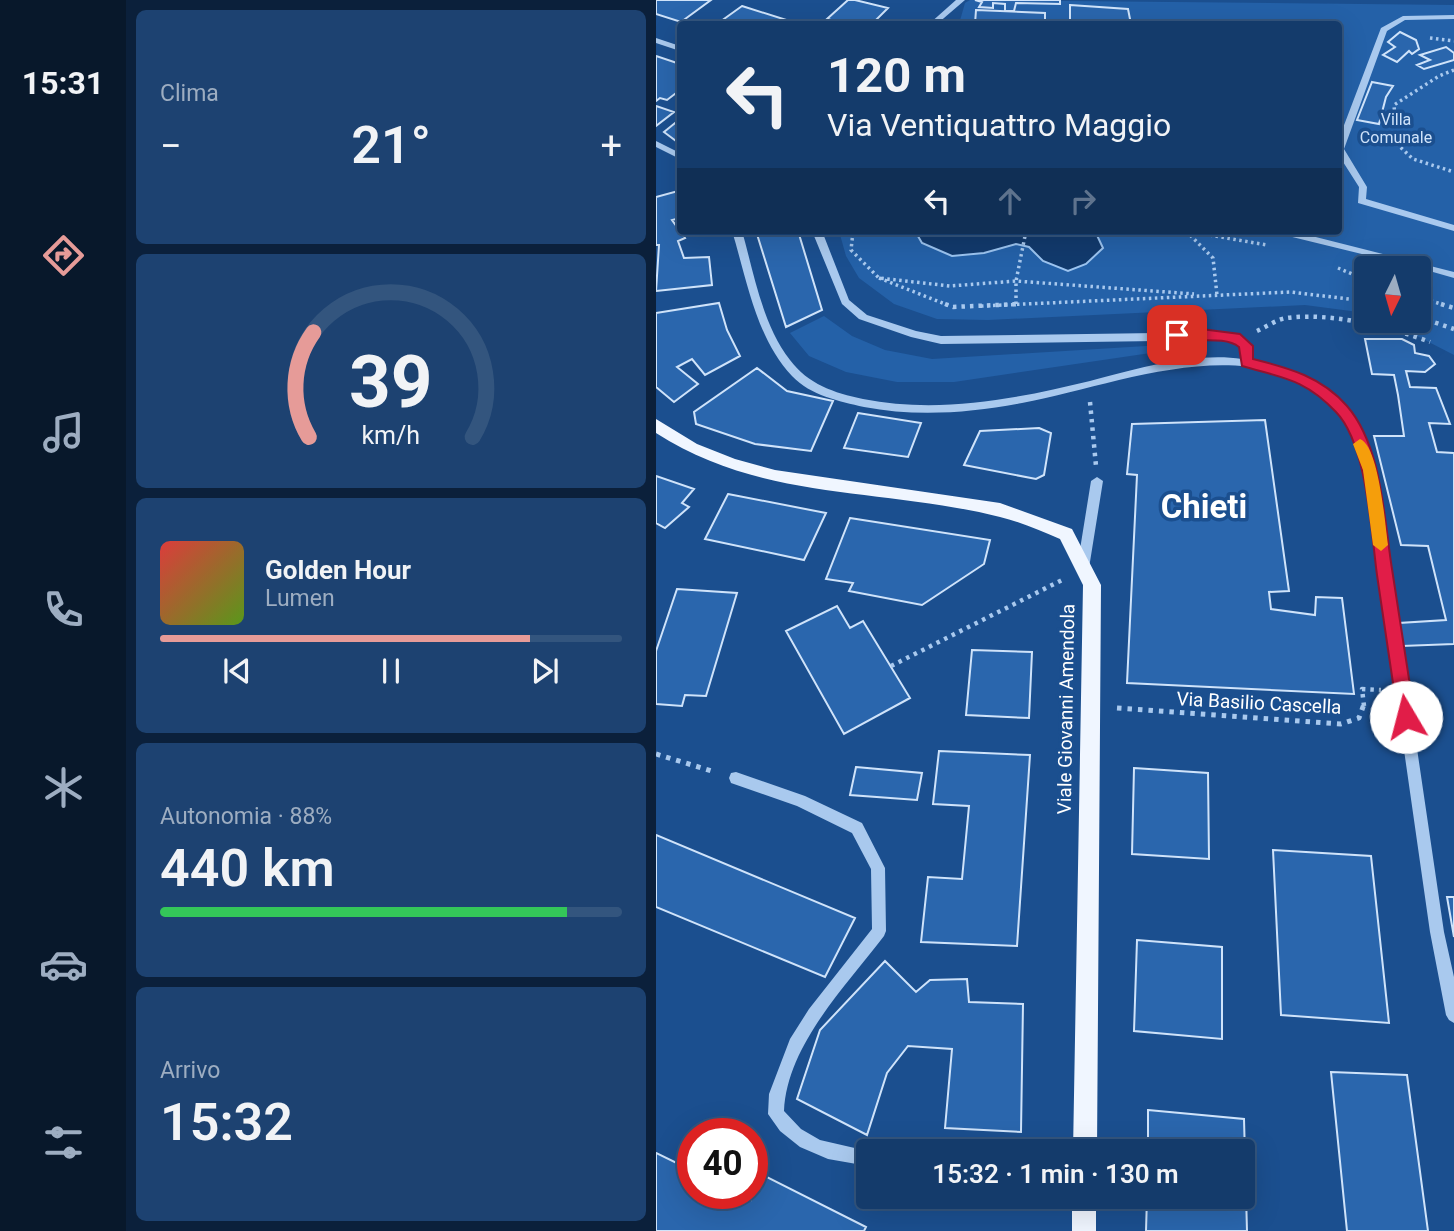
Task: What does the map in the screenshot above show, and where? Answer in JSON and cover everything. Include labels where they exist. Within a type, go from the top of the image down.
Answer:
[{"type":"main road","name":"Viale Giovanni Amendola","points":[[656,425],[676,441],[757,473],[1000,510],[1066,534],[1092,585],[1085,1139]]},
{"type":"main road","points":[[1084,1209],[1084,1231]]},
{"type":"street","points":[[936,21],[961,0]]},
{"type":"street","points":[[1342,144],[1384,30],[1403,18],[1454,17]]},
{"type":"street","points":[[656,40],[677,48]]},
{"type":"street","points":[[656,144],[677,154]]},
{"type":"street","points":[[1342,152],[1363,187],[1361,201],[1454,228]]},
{"type":"street","points":[[738,235],[771,337],[781,358],[799,378],[822,392],[894,408],[938,409],[1035,397],[1167,367],[1223,361],[1247,362],[1282,369],[1309,382],[1343,410],[1355,430],[1370,470],[1436,932],[1454,1015]]},
{"type":"street","points":[[819,235],[846,302],[863,317],[915,334],[941,340],[1227,335],[1242,341],[1248,351],[1247,362]]},
{"type":"street","points":[[1296,235],[1454,275]]},
{"type":"street","points":[[1083,569],[1097,481]]},
{"type":"street","points":[[736,778],[800,801],[857,828],[878,868],[879,931],[808,1025],[796,1045],[777,1094],[776,1114],[786,1128],[826,1153],[856,1157]]},
{"type":"path","points":[[1430,38],[1454,41]]},
{"type":"path","points":[[1454,70],[1439,76],[1394,105],[1397,144],[1413,159],[1454,172]]},
{"type":"path","points":[[853,235],[851,250],[879,278],[953,307],[1290,292],[1354,300]]},
{"type":"path","points":[[1016,304],[1016,281],[1025,235]]},
{"type":"path","points":[[1190,235],[1213,258],[1217,295]]},
{"type":"path","points":[[879,278],[950,286],[1016,281],[1217,295]]},
{"type":"path","points":[[1431,301],[1454,308]]},
{"type":"path","points":[[1242,341],[1264,325],[1285,318],[1296,318],[1387,326],[1430,342]]},
{"type":"path","points":[[1431,321],[1454,329]]},
{"type":"path","points":[[1090,407],[1097,481]]},
{"type":"path","points":[[891,666],[1053,584]]},
{"type":"path","name":"Via Basilio Cascella","points":[[1129,709],[1341,724],[1359,718],[1364,706],[1362,689],[1402,690]]},
{"type":"path","points":[[656,754],[736,778]]},
{"type":"green space","name":"Villa Comunale","points":[[970,0],[1454,5],[1454,355],[1411,333],[1431,333],[1431,256],[1354,256],[1354,311],[1305,305],[988,320],[937,319],[894,304],[859,278],[846,256],[840,235],[1342,235],[1342,21],[960,21],[965,3]]},
{"type":"green space","points":[[824,316],[852,336],[885,350],[932,359],[1195,343],[1205,345],[954,382],[897,382],[846,372],[809,356],[790,333]]},
{"type":"shaded area","points":[[917,235],[1097,235],[1103,248],[1086,264],[1068,271],[1043,261],[1029,247],[1016,244],[984,253],[952,256],[922,243]]},
{"type":"building","points":[[656,0],[711,0],[682,21],[656,14]]},
{"type":"building","points":[[848,0],[888,8],[875,21],[827,19]]},
{"type":"building","points":[[975,0],[1060,0],[1060,4],[1016,3],[1014,11],[1005,11],[1005,4],[993,3],[993,8],[979,7],[982,2]]},
{"type":"building","points":[[1070,5],[1128,9],[1130,21],[1070,21]]},
{"type":"building","points":[[742,6],[790,21],[721,21]]},
{"type":"building","points":[[976,10],[1045,13],[1045,21],[975,21]]},
{"type":"building","points":[[1400,32],[1416,40],[1419,49],[1412,54],[1409,51],[1397,62],[1383,55],[1395,47],[1388,42]]},
{"type":"building","points":[[1446,47],[1454,53],[1454,60],[1424,69],[1417,65],[1430,60],[1420,55]]},
{"type":"building","points":[[656,56],[677,63],[677,92],[667,100],[660,98],[656,101]]},
{"type":"building","points":[[1372,82],[1393,86],[1386,97],[1379,124],[1357,120]]},
{"type":"building","points":[[656,106],[674,112],[656,126]]},
{"type":"building","points":[[677,121],[677,142],[664,132]]},
{"type":"building","points":[[677,191],[677,219],[672,220],[677,227],[677,235],[685,238],[678,241],[684,258],[709,257],[712,285],[656,291],[659,245],[656,245],[656,197]]},
{"type":"building","points":[[757,235],[799,235],[822,310],[786,327]]},
{"type":"building","points":[[719,303],[727,330],[740,356],[705,375],[692,359],[677,367],[698,384],[674,402],[656,387],[656,313]]},
{"type":"building","points":[[1365,339],[1402,339],[1414,345],[1415,353],[1429,356],[1435,364],[1425,372],[1406,371],[1410,387],[1436,388],[1450,424],[1429,423],[1437,452],[1454,453],[1454,644],[1402,646],[1399,623],[1446,620],[1428,546],[1401,545],[1374,436],[1404,436],[1398,395],[1394,375],[1372,374]]},
{"type":"building","points":[[757,368],[787,391],[833,401],[811,451],[755,444],[696,424],[694,412]]},
{"type":"building","points":[[858,413],[921,423],[908,457],[844,448]]},
{"type":"building","points":[[1265,420],[1289,591],[1269,592],[1271,609],[1315,615],[1316,597],[1342,598],[1354,694],[1127,683],[1137,475],[1127,474],[1132,424]]},
{"type":"building","points":[[1039,428],[1051,433],[1044,475],[1036,479],[964,465],[980,431]]},
{"type":"building","points":[[656,476],[694,489],[682,503],[689,507],[665,528],[656,523]]},
{"type":"building","points":[[728,494],[826,513],[804,560],[705,539]]},
{"type":"building","points":[[850,518],[990,540],[984,564],[922,605],[849,591],[853,583],[826,579]]},
{"type":"building","points":[[677,589],[737,593],[706,696],[685,695],[682,706],[656,704],[656,651]]},
{"type":"building","points":[[837,606],[850,628],[863,621],[910,698],[844,734],[786,631]]},
{"type":"building","points":[[972,650],[1032,652],[1029,718],[966,715]]},
{"type":"building","points":[[939,751],[1030,755],[1017,946],[921,942],[928,877],[962,879],[969,806],[933,804]]},
{"type":"building","points":[[856,767],[922,773],[917,800],[850,795]]},
{"type":"building","points":[[1134,768],[1208,773],[1209,859],[1132,854]]},
{"type":"building","points":[[656,835],[855,918],[825,977],[656,907]]},
{"type":"building","points":[[1273,850],[1371,856],[1389,1023],[1281,1015]]},
{"type":"building","points":[[1447,897],[1454,897],[1454,937]]},
{"type":"building","points":[[1137,940],[1222,947],[1222,1039],[1134,1031]]},
{"type":"building","points":[[885,961],[916,992],[930,980],[967,979],[969,1002],[1023,1004],[1021,1132],[945,1128],[952,1049],[908,1046],[887,1073],[867,1135],[797,1099],[820,1030]]},
{"type":"building","points":[[1331,1072],[1407,1075],[1428,1231],[1347,1231]]},
{"type":"building","points":[[1148,1110],[1244,1119],[1245,1139],[1148,1139]]},
{"type":"building","points":[[656,1153],[677,1163],[677,1209],[768,1209],[768,1178],[866,1227],[864,1231],[656,1231]]},
{"type":"building","points":[[1147,1209],[1246,1209],[1247,1231],[1146,1231]]},
{"type":"slow traffic","points":[[1360,444],[1370,470],[1381,545]]},
{"type":"district","name":"Chieti","points":[[1204,506]]},
{"type":"route","points":[[1177,335],[1227,335],[1242,341],[1248,351],[1247,362],[1282,369],[1309,382],[1343,410],[1355,430],[1370,470],[1406,717]]}]
